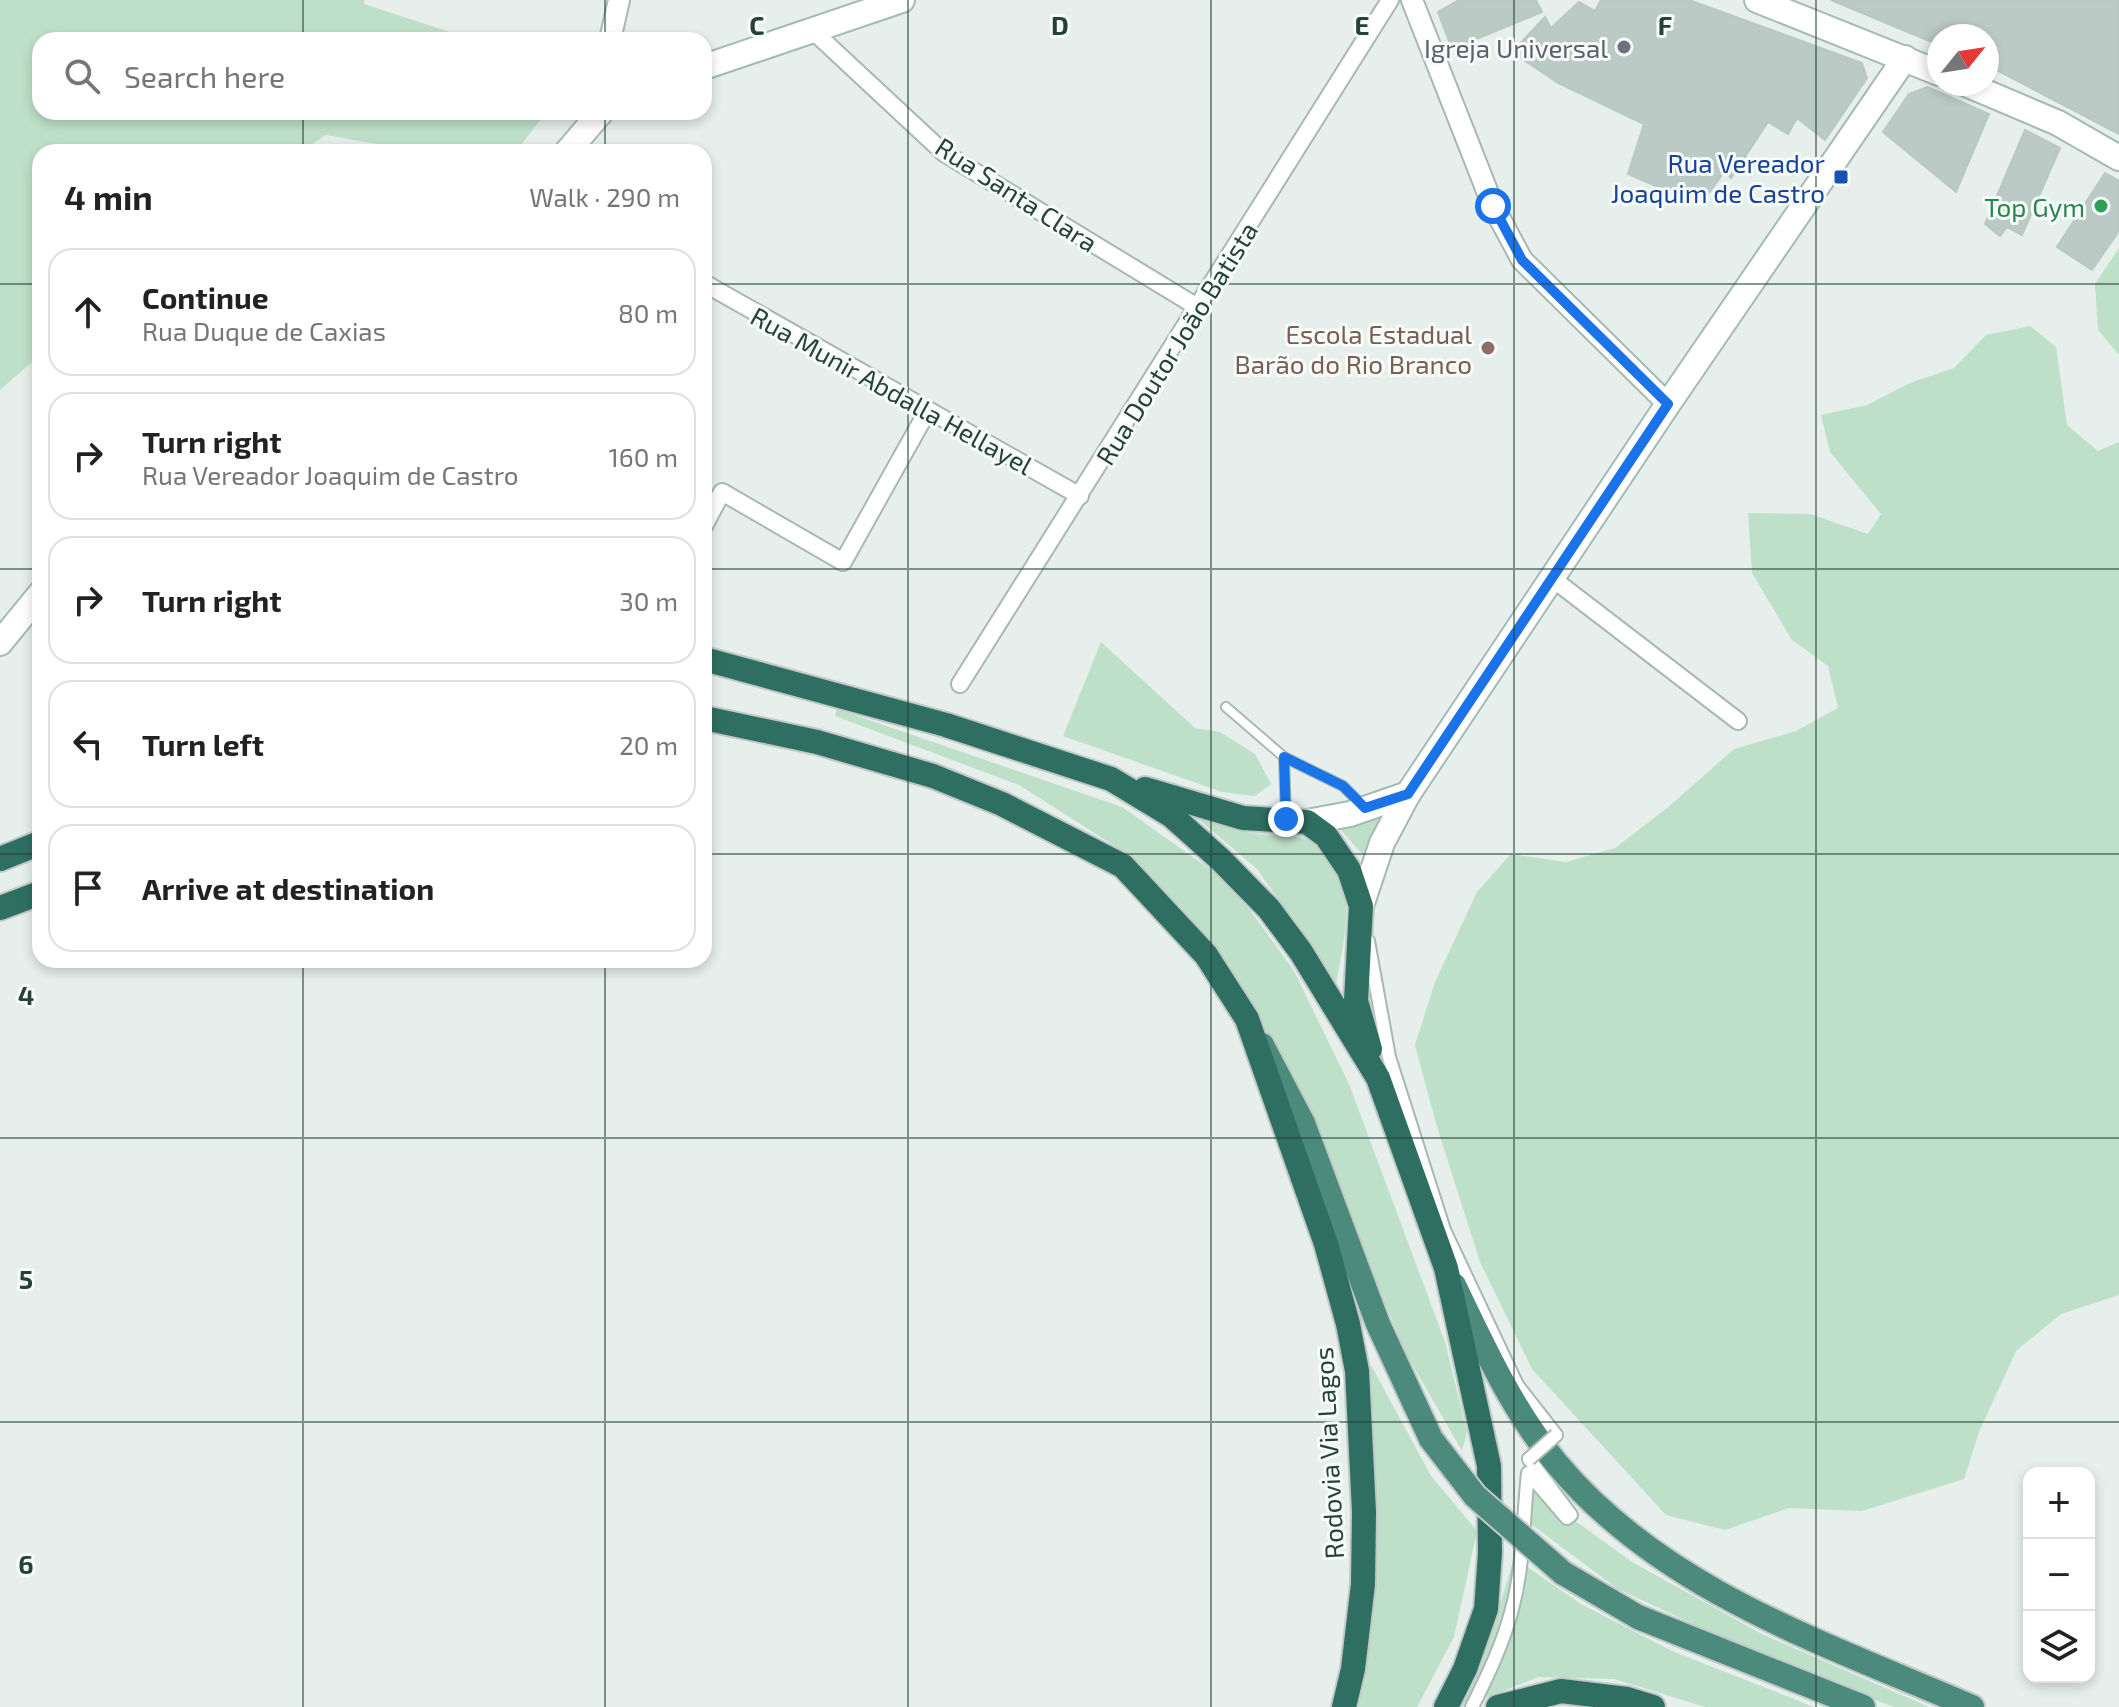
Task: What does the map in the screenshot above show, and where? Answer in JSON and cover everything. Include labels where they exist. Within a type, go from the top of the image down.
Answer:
[{"type":"highway","points":[[712,661],[946,725],[1243,818],[1297,821],[1326,836],[1349,870],[1361,906],[1356,1001],[1378,1078],[1446,1268],[1501,1383],[1556,1463],[1610,1519],[1677,1570],[1770,1619],[1972,1707]]},
{"type":"highway","name":"Rodovia Via Lagos","points":[[712,720],[817,742],[933,776],[1002,804],[1123,866],[1206,955],[1247,1019],[1326,1244],[1348,1324],[1357,1371],[1364,1512],[1363,1584],[1353,1669],[1344,1707]]},
{"type":"highway","points":[[1111,779],[1172,816],[1269,909],[1301,952],[1378,1078]]},
{"type":"highway","points":[[0,846],[32,834]]},
{"type":"highway","points":[[0,859],[32,846]]},
{"type":"highway","points":[[0,908],[32,896]]},
{"type":"highway","points":[[1247,1019],[1277,1069],[1303,1123],[1378,1324],[1431,1439],[1475,1496],[1563,1573],[1638,1617],[1863,1707]]},
{"type":"highway","points":[[1446,1268],[1489,1466],[1490,1553],[1486,1609],[1465,1669],[1446,1707]]},
{"type":"highway","points":[[1498,1707],[1561,1691],[1627,1699],[1653,1707]]},
{"type":"main road","points":[[712,64],[902,0]]},
{"type":"main road","points":[[1772,3],[1927,68]]},
{"type":"main road","points":[[1361,906],[1382,843],[1408,794],[1668,404],[1905,58]]},
{"type":"main road","points":[[1994,96],[2058,123],[2119,158]]},
{"type":"main road","points":[[573,144],[591,120]]},
{"type":"main road","points":[[0,643],[32,604]]},
{"type":"main road","points":[[1297,821],[1350,814],[1408,794]]},
{"type":"street","points":[[612,32],[619,0]]},
{"type":"street","name":"Rua Doutor João Batista","points":[[960,684],[1390,0]]},
{"type":"street","points":[[1412,0],[1493,206],[1522,260],[1668,404]]},
{"type":"street","name":"Rua Santa Clara","points":[[812,30],[944,153],[1199,308]]},
{"type":"street","name":"Rua Munir Abdalla Hellayel","points":[[712,288],[1080,496]]},
{"type":"street","points":[[712,511],[722,492],[843,562],[928,410]]},
{"type":"street","points":[[1553,579],[1738,721]]},
{"type":"street","points":[[1361,906],[1389,1057],[1444,1230],[1517,1385],[1556,1435],[1529,1459],[1571,1515],[1567,1518],[1528,1473],[1526,1516],[1513,1606],[1501,1647],[1472,1707]]},
{"type":"lane","points":[[1226,707],[1284,757],[1343,786],[1365,808]]},
{"type":"lane","points":[[1284,757],[1297,821]]},
{"type":"green space","points":[[0,0],[364,0],[364,4],[450,32],[32,32],[32,120],[540,120],[521,144],[377,144],[326,135],[312,144],[32,144],[32,362],[0,390]]},
{"type":"green space","points":[[2119,248],[2119,355],[2098,330],[2095,284]]},
{"type":"green space","points":[[2030,326],[2056,347],[2067,425],[2098,451],[2119,442],[2119,1295],[2061,1314],[2016,1351],[1979,1432],[1964,1479],[1862,1511],[1789,1508],[1725,1530],[1666,1515],[1532,1369],[1480,1262],[1437,1127],[1415,1045],[1435,982],[1477,892],[1511,854],[1566,862],[1615,848],[1667,808],[1734,749],[1796,731],[1838,708],[1828,666],[1792,640],[1752,573],[1748,513],[1810,514],[1868,534],[1881,514],[1830,452],[1821,415],[1867,405],[1910,383],[1954,368],[1986,335]]},
{"type":"green space","points":[[1101,642],[1195,728],[1220,732],[1255,754],[1271,784],[1255,796],[1222,792],[1063,736]]},
{"type":"green space","points":[[837,709],[1122,807],[1231,884],[1294,971],[1349,1084],[1445,1342],[1467,1432],[1462,1451],[1407,1355],[1288,1073],[1216,947],[1129,855],[1019,785],[835,716]]},
{"type":"green space","points":[[1384,812],[1363,855],[1340,829]]},
{"type":"green space","points":[[1197,818],[1251,833],[1301,838],[1322,847],[1336,862],[1346,902],[1335,990],[1310,944],[1257,869]]},
{"type":"green space","points":[[1371,1365],[1431,1476],[1477,1531],[1454,1637],[1417,1707],[1352,1707],[1373,1566]]},
{"type":"green space","points":[[1527,1486],[1632,1562],[1762,1634],[1929,1707],[1894,1707],[1777,1663],[1618,1589],[1524,1519]]},
{"type":"green space","points":[[1514,1558],[1581,1604],[1672,1651],[1814,1707],[1705,1707],[1614,1679],[1539,1677],[1462,1707],[1452,1707],[1492,1631]]},
{"type":"building","points":[[1459,0],[1536,0],[1542,12],[1452,49],[1438,12]]},
{"type":"building","points":[[1601,0],[1689,0],[1862,63],[1867,78],[1825,140],[1797,118],[1788,134],[1768,122],[1731,178],[1725,171],[1706,197],[1679,182],[1674,194],[1628,174],[1644,124],[1558,83],[1512,52],[1545,17],[1551,28],[1579,2],[1595,11]]},
{"type":"building","points":[[1831,0],[2119,0],[2119,134],[1999,71],[1999,24],[1927,24],[1927,40]]},
{"type":"building","points":[[1927,87],[1927,96],[1948,96],[1989,114],[1956,192],[1883,132],[1909,94]]},
{"type":"building","points":[[2025,130],[2060,148],[2022,235],[2007,227],[2000,236],[1985,224]]},
{"type":"building","name":"Top Gym","points":[[2105,173],[2119,181],[2119,231],[2092,270],[2057,247]]},
{"type":"place","name":"Igreja Universal","points":[[1624,47]]},
{"type":"place","name":"Rua Vereador Joaquim de Castro","points":[[1841,177]]},
{"type":"place","name":"Top Gym","points":[[2101,206]]},
{"type":"place","name":"Escola Estadual Barão do Rio Branco","points":[[1488,348]]},
{"type":"route","points":[[1286,819],[1284,757],[1343,786],[1365,808],[1408,794],[1668,404],[1522,260],[1493,206]]}]
